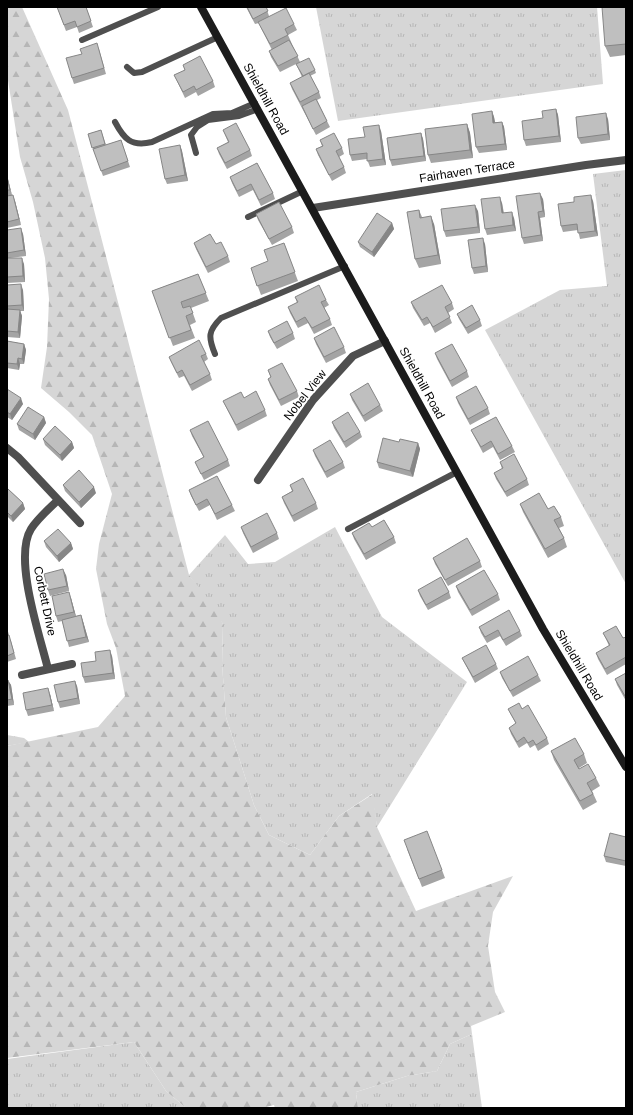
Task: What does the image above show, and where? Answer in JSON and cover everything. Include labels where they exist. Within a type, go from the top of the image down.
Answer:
[{"type":"main road","name":"Shieldhill Road","points":[[201,7],[313,208],[543,629],[626,767]]},
{"type":"street","name":"Fairhaven Terrace","points":[[313,208],[626,160]]},
{"type":"street","name":"Nobel View","points":[[258,480],[313,400],[353,356],[385,341]]},
{"type":"street","points":[[7,448],[18,457],[80,523]]},
{"type":"street","name":"Corbett Drive","points":[[48,669],[28,587],[25,568],[25,544],[31,530],[58,500]]},
{"type":"street","points":[[22,675],[72,664]]},
{"type":"lane","points":[[82,40],[158,7]]},
{"type":"lane","points":[[127,67],[134,73],[142,72],[218,37]]},
{"type":"lane","points":[[115,122],[122,135],[132,142],[144,144],[152,142],[214,114],[232,113],[256,106]]},
{"type":"lane","points":[[196,153],[191,135],[197,127],[208,120],[239,116],[256,106]]},
{"type":"lane","points":[[248,217],[303,191]]},
{"type":"lane","points":[[215,354],[210,341],[212,327],[221,318],[344,266]]},
{"type":"lane","points":[[348,529],[457,472]]},
{"type":"green space","points":[[7,7],[22,7],[68,110],[189,575],[213,605],[223,624],[222,664],[226,717],[254,805],[269,835],[310,855],[339,816],[373,794],[377,827],[416,911],[513,876],[493,912],[488,946],[495,992],[505,1012],[471,1026],[472,1034],[450,1044],[437,1071],[407,1076],[356,1092],[358,1108],[275,1108],[274,1105],[261,1108],[186,1108],[166,1091],[134,1042],[7,1058],[7,746],[98,727],[125,696],[116,648],[107,624],[96,569],[99,544],[112,494],[92,435],[69,412],[41,388],[47,347],[49,299],[45,258],[33,202],[20,157],[7,74]]},
{"type":"green space","points":[[316,7],[597,7],[603,84],[338,121]]},
{"type":"green space","points":[[626,170],[626,584],[485,330],[560,290],[607,286],[593,174]]},
{"type":"green space","points":[[335,527],[382,617],[467,682],[377,827],[372,794],[339,816],[310,855],[269,835],[254,805],[226,717],[222,664],[223,624],[189,575],[225,535],[248,564],[275,562]]},
{"type":"green space","points":[[7,735],[24,738],[29,742],[7,746]]},
{"type":"green space","points":[[472,1034],[482,1108],[358,1108],[356,1092],[407,1076],[437,1071],[450,1044]]},
{"type":"green space","points":[[134,1042],[166,1091],[186,1108],[7,1108],[7,1059]]},
{"type":"building","points":[[57,7],[86,7],[91,21],[77,27],[75,21],[64,25]]},
{"type":"building","points":[[247,7],[266,7],[268,11],[253,19]]},
{"type":"building","points":[[602,7],[626,7],[626,44],[605,46]]},
{"type":"building","points":[[286,8],[294,24],[285,29],[288,35],[270,44],[258,22]]},
{"type":"building","points":[[289,40],[298,56],[278,66],[269,51]]},
{"type":"building","points":[[97,43],[104,68],[72,78],[66,58],[82,54],[80,49]]},
{"type":"building","points":[[200,56],[213,81],[196,90],[194,86],[183,92],[174,75],[185,70],[183,65]]},
{"type":"building","points":[[309,58],[315,70],[303,76],[296,64]]},
{"type":"building","points":[[309,73],[319,92],[300,102],[290,83]]},
{"type":"building","points":[[316,99],[327,121],[313,129],[302,106]]},
{"type":"building","points":[[556,109],[559,136],[524,140],[522,121],[543,118],[542,111]]},
{"type":"building","points":[[492,111],[493,123],[502,122],[505,144],[476,147],[472,114]]},
{"type":"building","points":[[606,113],[608,134],[578,138],[576,117]]},
{"type":"building","points":[[236,123],[250,150],[225,163],[217,148],[229,142],[223,130]]},
{"type":"building","points":[[467,124],[470,150],[428,155],[425,129]]},
{"type":"building","points":[[379,125],[383,159],[367,161],[367,153],[350,155],[348,139],[365,137],[363,127]]},
{"type":"building","points":[[101,130],[105,144],[92,148],[88,134]]},
{"type":"building","points":[[334,133],[342,148],[336,151],[344,167],[329,175],[316,149],[323,146],[320,140]]},
{"type":"building","points":[[421,133],[424,156],[390,160],[387,138]]},
{"type":"building","points":[[121,140],[128,161],[101,171],[93,149]]},
{"type":"building","points":[[180,145],[185,175],[165,179],[159,149]]},
{"type":"building","points":[[257,163],[273,193],[259,200],[251,184],[237,191],[230,177]]},
{"type":"building","points":[[7,178],[10,190],[7,190]]},
{"type":"building","points":[[540,193],[543,211],[538,212],[541,235],[522,238],[516,196]]},
{"type":"building","points":[[13,195],[19,219],[7,222],[7,196]]},
{"type":"building","points":[[591,195],[595,231],[578,233],[577,224],[561,226],[558,204],[574,202],[574,197]]},
{"type":"building","points":[[500,197],[502,213],[512,212],[513,225],[485,229],[481,199]]},
{"type":"building","points":[[279,202],[292,227],[269,239],[256,214]]},
{"type":"building","points":[[475,205],[478,227],[444,231],[441,209]]},
{"type":"building","points":[[419,210],[420,218],[431,216],[438,255],[415,259],[407,212]]},
{"type":"building","points":[[377,213],[392,223],[372,252],[358,242]]},
{"type":"building","points":[[21,228],[24,250],[7,253],[7,230]]},
{"type":"building","points":[[210,234],[216,244],[221,242],[228,256],[206,267],[194,243]]},
{"type":"building","points":[[483,238],[486,266],[472,268],[468,240]]},
{"type":"building","points":[[284,243],[295,272],[257,286],[251,268],[268,261],[264,250]]},
{"type":"building","points":[[7,258],[22,258],[23,276],[7,277]]},
{"type":"building","points":[[198,274],[206,293],[181,302],[183,308],[190,306],[193,313],[186,316],[191,330],[169,338],[152,291]]},
{"type":"building","points":[[21,284],[22,305],[7,306],[7,285]]},
{"type":"building","points":[[319,285],[326,300],[321,302],[330,319],[312,328],[305,317],[296,322],[288,307],[298,302],[295,297]]},
{"type":"building","points":[[442,285],[452,303],[445,307],[450,317],[433,327],[427,317],[422,320],[411,302]]},
{"type":"building","points":[[472,305],[480,320],[466,328],[457,314]]},
{"type":"building","points":[[7,309],[20,310],[18,332],[7,331]]},
{"type":"building","points":[[287,321],[293,333],[274,343],[268,331]]},
{"type":"building","points":[[334,327],[344,347],[324,357],[314,338]]},
{"type":"building","points":[[199,340],[206,354],[201,356],[210,374],[190,385],[182,370],[177,373],[169,357]]},
{"type":"building","points":[[7,341],[24,344],[22,359],[18,358],[17,364],[7,363]]},
{"type":"building","points":[[452,344],[467,371],[450,381],[435,353]]},
{"type":"building","points":[[282,363],[297,391],[279,400],[268,379],[271,377],[268,370]]},
{"type":"building","points":[[368,383],[380,405],[363,416],[350,394]]},
{"type":"building","points":[[476,386],[488,408],[468,419],[456,397]]},
{"type":"building","points":[[7,389],[21,398],[10,414],[7,412]]},
{"type":"building","points":[[256,391],[265,410],[236,425],[223,401],[241,392],[244,398]]},
{"type":"building","points":[[28,407],[44,417],[33,434],[17,424]]},
{"type":"building","points":[[348,412],[360,432],[344,442],[332,422]]},
{"type":"building","points":[[496,417],[512,446],[498,454],[491,441],[481,447],[471,430]]},
{"type":"building","points":[[208,421],[228,460],[201,474],[195,462],[204,457],[190,430]]},
{"type":"building","points":[[55,426],[72,442],[60,455],[43,439]]},
{"type":"building","points":[[383,438],[399,442],[400,439],[418,443],[410,471],[377,462]]},
{"type":"building","points":[[330,440],[343,462],[325,472],[313,450]]},
{"type":"building","points":[[514,454],[527,479],[505,492],[494,473],[503,468],[500,462]]},
{"type":"building","points":[[79,470],[94,487],[79,502],[63,485]]},
{"type":"building","points":[[217,476],[232,505],[215,514],[207,499],[196,505],[189,490]]},
{"type":"building","points":[[303,478],[316,503],[292,516],[282,497],[293,491],[290,485]]},
{"type":"building","points":[[8,489],[23,503],[11,516],[7,512]]},
{"type":"building","points":[[539,493],[548,509],[554,506],[561,517],[554,520],[564,538],[545,549],[520,504]]},
{"type":"building","points":[[267,513],[277,533],[251,547],[241,527]]},
{"type":"building","points":[[384,520],[394,537],[364,554],[352,533],[369,523],[372,527]]},
{"type":"building","points":[[58,529],[71,543],[57,556],[44,541]]},
{"type":"building","points":[[467,538],[480,561],[445,580],[433,558]]},
{"type":"building","points":[[63,569],[67,586],[48,590],[44,574]]},
{"type":"building","points":[[484,570],[498,594],[470,610],[456,586]]},
{"type":"building","points":[[441,577],[449,592],[426,605],[418,590]]},
{"type":"building","points":[[69,592],[74,612],[56,616],[52,596]]},
{"type":"building","points":[[509,610],[520,631],[503,640],[498,630],[485,637],[479,627]]},
{"type":"building","points":[[81,615],[86,637],[67,641],[62,620]]},
{"type":"building","points":[[616,626],[623,638],[626,637],[626,657],[605,669],[596,653],[610,645],[603,633]]},
{"type":"building","points":[[9,635],[14,653],[7,656],[7,636]]},
{"type":"building","points":[[486,645],[496,664],[473,677],[462,658]]},
{"type":"building","points":[[110,650],[113,673],[83,677],[81,663],[96,661],[95,652]]},
{"type":"building","points":[[528,656],[538,675],[510,691],[500,672]]},
{"type":"building","points":[[626,673],[626,695],[625,696],[615,679]]},
{"type":"building","points":[[7,680],[12,699],[7,700]]},
{"type":"building","points":[[75,681],[78,698],[58,702],[54,685]]},
{"type":"building","points":[[48,688],[52,705],[26,710],[23,693]]},
{"type":"building","points":[[519,703],[522,709],[528,705],[547,738],[536,745],[533,740],[528,743],[524,737],[517,742],[509,728],[516,723],[508,709]]},
{"type":"building","points":[[575,738],[584,754],[574,760],[579,769],[588,764],[596,778],[587,783],[593,794],[580,801],[551,751]]},
{"type":"building","points":[[427,831],[442,870],[419,879],[404,840]]},
{"type":"building","points":[[610,833],[626,837],[626,861],[604,856]]}]
